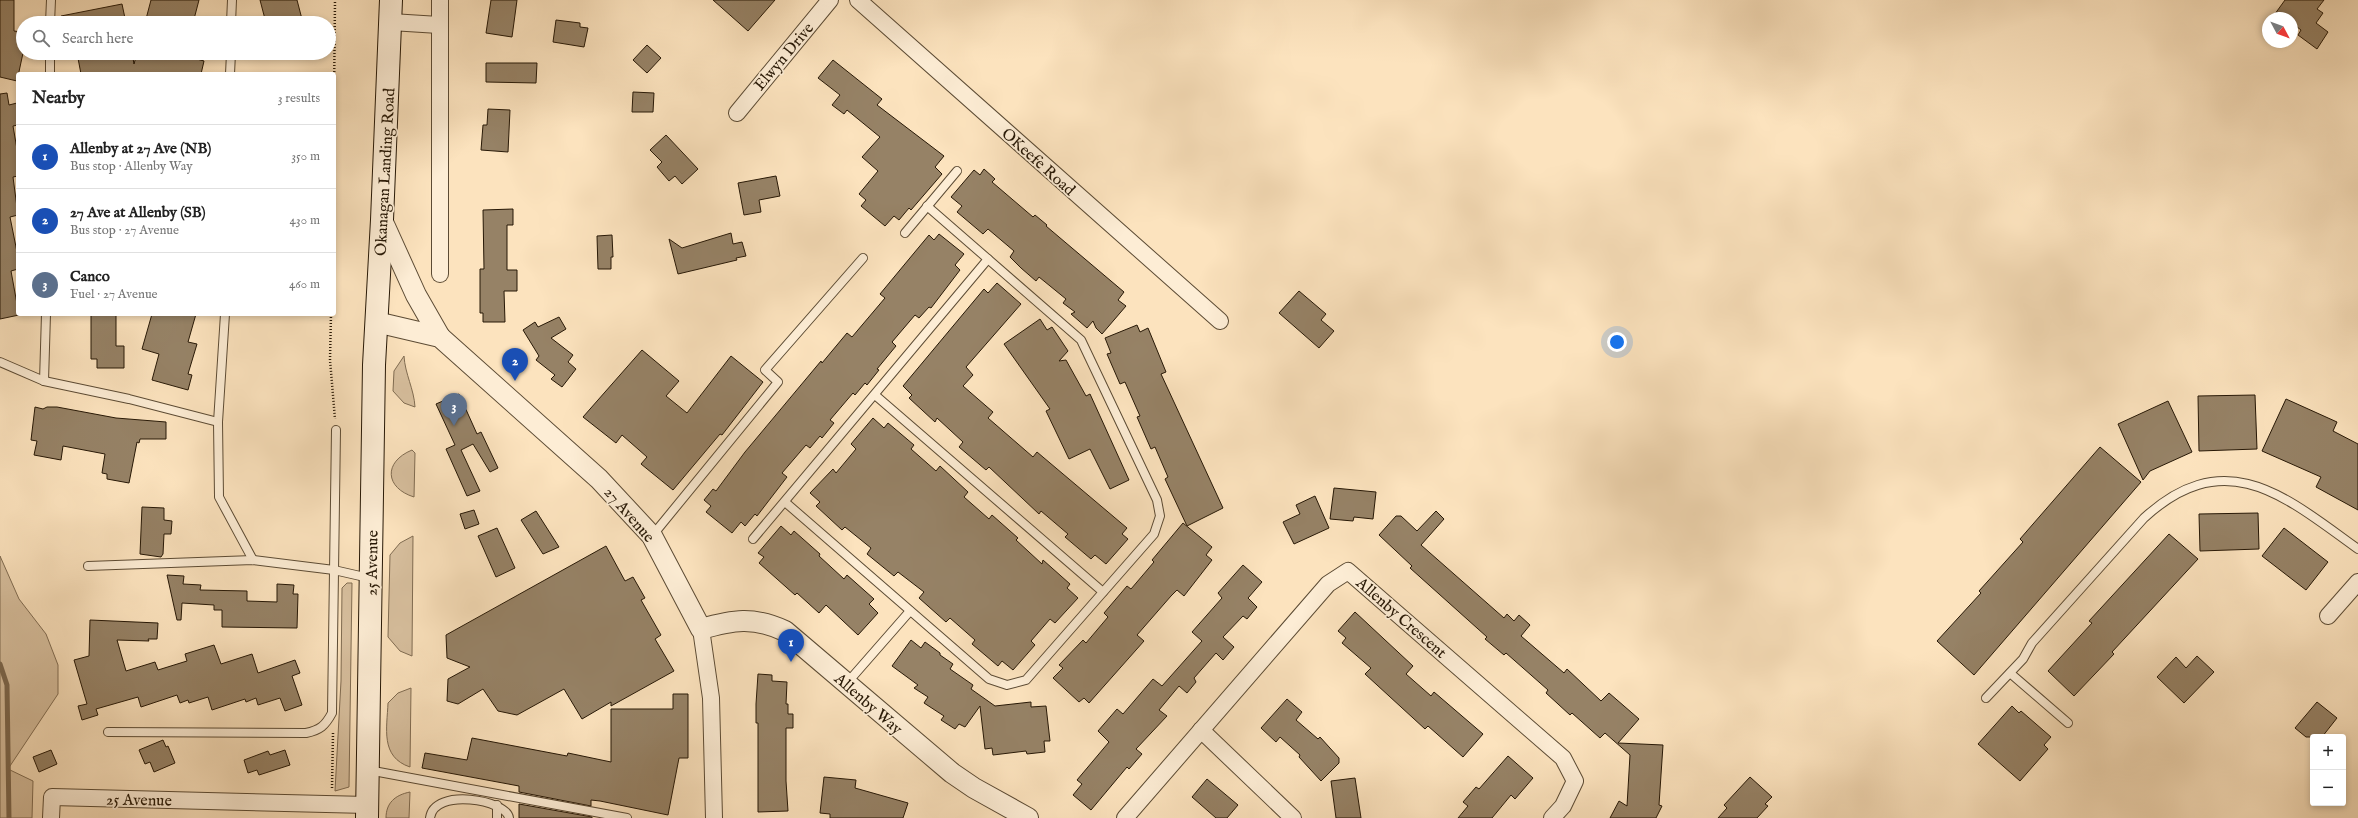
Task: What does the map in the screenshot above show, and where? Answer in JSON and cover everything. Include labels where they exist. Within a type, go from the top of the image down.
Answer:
[{"type":"main road","name":"Okanagan Landing Road","points":[[376,322],[382,220],[391,0]]},
{"type":"main road","name":"25 Avenue","points":[[367,811],[374,364],[376,322]]},
{"type":"street","points":[[440,0],[440,274]]},
{"type":"street","name":"Elwyn Drive","points":[[736,113],[830,0]]},
{"type":"street","name":"OKeefe Road","points":[[858,0],[1220,321]]},
{"type":"street","points":[[391,22],[439,25]]},
{"type":"street","points":[[382,220],[416,295],[440,337]]},
{"type":"street","name":"27 Avenue","points":[[376,322],[440,337],[599,479],[652,536],[701,629],[711,698],[714,818]]},
{"type":"street","name":"Allenby Crescent","points":[[1125,818],[1328,584],[1348,571],[1563,758],[1575,781],[1562,806],[1552,818]]},
{"type":"street","points":[[2328,616],[2358,582]]},
{"type":"street","name":"Allenby Way","points":[[701,629],[726,622],[741,620],[755,620],[772,625],[808,649],[952,773],[974,788],[1028,818]]},
{"type":"street","points":[[1201,730],[1293,818]]},
{"type":"street","name":"25 Avenue","points":[[51,818],[52,797],[332,803],[367,811]]},
{"type":"lane","points":[[50,16],[51,0]]},
{"type":"lane","points":[[231,16],[232,0]]},
{"type":"lane","points":[[50,60],[50,72]]},
{"type":"lane","points":[[230,72],[231,60]]},
{"type":"lane","points":[[905,233],[957,171]]},
{"type":"lane","points":[[786,502],[989,679],[1008,686],[1026,680],[1154,534],[1160,516],[1157,500],[1081,340],[927,206]]},
{"type":"lane","points":[[652,536],[778,382],[765,370],[863,258]]},
{"type":"lane","points":[[753,539],[786,502],[988,259]]},
{"type":"lane","points":[[44,381],[46,316]]},
{"type":"lane","points":[[225,316],[218,422],[219,497],[253,560]]},
{"type":"lane","points":[[0,362],[44,381],[129,399],[218,422]]},
{"type":"lane","points":[[875,395],[1103,592]]},
{"type":"lane","points":[[108,732],[306,733],[318,731],[327,723],[332,713],[336,430]]},
{"type":"lane","points":[[1986,698],[2023,659],[2032,642],[2144,518],[2161,502],[2192,486],[2214,481],[2257,486],[2286,498],[2358,549]]},
{"type":"lane","points":[[88,566],[253,560],[334,570],[371,578]]},
{"type":"lane","points":[[847,684],[910,611]]},
{"type":"lane","points":[[2010,673],[2068,723]]},
{"type":"lane","points":[[368,770],[627,818]]},
{"type":"lane","points":[[430,818],[430,813],[438,804],[448,800],[485,802],[497,805],[504,809],[509,818]]},
{"type":"lane","points":[[497,805],[497,818]]},
{"type":"path","points":[[335,0],[335,16]]},
{"type":"path","points":[[334,60],[334,72]]},
{"type":"path","points":[[331,316],[330,360],[336,430]]},
{"type":"path","points":[[332,713],[332,803]]},
{"type":"shaded area","points":[[404,356],[415,407],[404,403],[393,391],[394,371]]},
{"type":"shaded area","points":[[412,450],[415,453],[414,497],[397,488],[391,475],[392,468],[396,461]]},
{"type":"shaded area","points":[[413,536],[412,656],[400,651],[388,637],[390,555],[400,543]]},
{"type":"shaded area","points":[[0,556],[19,599],[46,634],[58,665],[58,694],[8,769],[33,781],[32,818],[0,818]]},
{"type":"shaded area","points":[[347,583],[352,583],[349,787],[335,791],[341,681],[342,588]]},
{"type":"shaded area","points":[[411,688],[410,767],[400,762],[394,756],[387,741],[387,732],[388,703],[398,693]]},
{"type":"shaded area","points":[[410,792],[409,818],[386,818],[386,813],[392,800],[400,795]]},
{"type":"building","points":[[0,0],[14,0],[16,60],[22,60],[19,72],[16,72],[16,81],[0,77]]},
{"type":"building","points":[[151,0],[199,0],[195,16],[147,16]]},
{"type":"building","points":[[260,0],[297,0],[301,16],[264,16]]},
{"type":"building","points":[[491,0],[517,0],[512,37],[486,33]]},
{"type":"building","points":[[713,0],[775,0],[748,31]]},
{"type":"building","points":[[2285,0],[2324,0],[2317,9],[2323,13],[2316,23],[2328,32],[2317,49],[2298,35],[2301,30],[2298,28],[2298,12],[2276,12]]},
{"type":"building","points":[[122,4],[125,16],[61,16]]},
{"type":"building","points":[[556,20],[580,23],[580,27],[588,28],[584,47],[553,42]]},
{"type":"building","points":[[647,45],[661,58],[647,73],[633,60]]},
{"type":"building","points":[[78,60],[133,60],[134,64],[135,60],[204,61],[201,72],[81,72]]},
{"type":"building","points":[[833,60],[882,99],[877,105],[944,156],[935,167],[942,174],[911,210],[909,208],[899,220],[894,216],[885,226],[861,206],[866,200],[859,194],[878,171],[862,157],[880,137],[847,110],[844,114],[832,105],[840,95],[818,78]]},
{"type":"building","points":[[486,63],[537,63],[536,83],[486,82]]},
{"type":"building","points":[[633,92],[654,93],[653,112],[632,112]]},
{"type":"building","points":[[7,93],[9,105],[16,103],[16,125],[13,126],[16,143],[16,176],[13,177],[16,200],[16,216],[10,217],[16,247],[16,270],[11,271],[16,298],[16,316],[0,319],[0,94]]},
{"type":"building","points":[[488,109],[510,110],[508,152],[481,150],[483,125],[487,125]]},
{"type":"building","points":[[666,135],[698,169],[682,184],[675,176],[669,181],[657,167],[662,162],[650,150]]},
{"type":"building","points":[[984,169],[995,179],[992,182],[1033,217],[1035,215],[1047,225],[1046,226],[1124,292],[1118,300],[1126,306],[1102,334],[1096,328],[1093,321],[1087,328],[1071,314],[1075,312],[1063,303],[1066,299],[1039,277],[1036,281],[1021,268],[1010,257],[1014,251],[988,229],[983,234],[957,212],[962,206],[951,197],[974,170],[980,175]]},
{"type":"building","points":[[776,176],[780,196],[759,200],[761,212],[744,215],[738,183]]},
{"type":"building","points":[[513,209],[513,225],[507,225],[507,270],[517,270],[517,291],[504,291],[505,322],[483,322],[483,313],[480,313],[480,269],[484,269],[483,210]]},
{"type":"building","points":[[731,233],[733,244],[742,242],[746,256],[736,258],[737,260],[678,274],[669,239],[682,248]]},
{"type":"building","points":[[939,234],[964,254],[955,265],[960,270],[931,308],[929,307],[919,318],[915,315],[892,342],[896,346],[877,369],[879,370],[867,385],[865,383],[855,395],[853,393],[830,420],[834,423],[822,438],[820,436],[810,448],[806,445],[782,473],[787,477],[757,516],[755,514],[745,526],[741,522],[732,533],[706,512],[711,506],[704,500],[713,489],[716,491],[745,452],[821,361],[822,363],[847,333],[852,337],[885,298],[880,294],[929,235],[934,240]]},
{"type":"building","points":[[612,235],[613,257],[611,257],[611,269],[598,269],[597,236]]},
{"type":"building","points":[[997,283],[1021,304],[966,367],[973,375],[963,386],[993,412],[988,418],[1033,457],[1037,452],[1127,528],[1122,534],[1128,539],[1106,564],[1095,555],[1091,559],[1065,537],[1068,534],[1041,511],[1039,514],[989,467],[986,470],[959,447],[963,442],[937,418],[935,422],[909,398],[912,395],[903,386],[984,289],[988,293]]},
{"type":"building","points":[[1299,291],[1326,314],[1321,320],[1334,331],[1319,348],[1279,313]]},
{"type":"building","points":[[91,316],[116,316],[116,346],[124,346],[124,368],[97,368],[97,359],[91,359]]},
{"type":"building","points":[[151,316],[195,316],[188,342],[197,344],[188,374],[192,375],[188,390],[152,380],[159,354],[142,349]]},
{"type":"building","points":[[559,317],[566,329],[551,338],[573,355],[568,362],[576,369],[562,387],[551,379],[555,375],[536,360],[539,356],[523,330],[535,322],[538,327]]},
{"type":"building","points":[[1040,319],[1047,330],[1052,327],[1068,351],[1059,361],[1066,360],[1086,396],[1090,394],[1129,480],[1110,489],[1090,449],[1069,459],[1046,411],[1050,409],[1004,344]]},
{"type":"building","points":[[1137,325],[1140,332],[1148,328],[1166,372],[1161,374],[1223,508],[1187,526],[1165,479],[1168,477],[1155,447],[1151,449],[1137,417],[1140,416],[1125,382],[1120,384],[1107,354],[1111,353],[1105,338]]},
{"type":"building","points":[[642,350],[679,381],[666,396],[687,413],[731,356],[763,382],[722,435],[720,434],[673,490],[641,464],[647,457],[622,435],[616,443],[583,417]]},
{"type":"building","points":[[459,394],[477,434],[481,432],[498,468],[490,472],[473,444],[461,450],[480,491],[467,496],[446,449],[455,445],[436,404]]},
{"type":"building","points":[[2255,395],[2257,449],[2199,451],[2198,396]]},
{"type":"building","points":[[2286,399],[2337,422],[2333,431],[2358,444],[2358,510],[2316,487],[2321,477],[2262,451]]},
{"type":"building","points":[[2168,401],[2192,452],[2150,471],[2143,480],[2118,424]]},
{"type":"building","points":[[35,407],[43,409],[47,407],[57,407],[116,418],[166,422],[166,439],[140,439],[139,443],[137,442],[129,483],[107,479],[107,474],[102,473],[105,454],[63,446],[61,460],[34,455],[37,441],[31,440]]},
{"type":"building","points":[[873,418],[884,428],[888,423],[914,445],[911,449],[936,471],[940,466],[968,492],[964,497],[989,519],[992,515],[1018,538],[1016,540],[1042,564],[1043,560],[1070,584],[1067,588],[1078,598],[1055,623],[1050,619],[1031,641],[1035,645],[1013,670],[1002,661],[998,666],[972,644],[975,640],[950,618],[946,622],[919,598],[924,592],[898,572],[894,576],[867,554],[871,548],[845,527],[842,530],[816,506],[820,502],[810,493],[833,469],[836,473],[856,449],[851,444]]},
{"type":"building","points":[[2100,447],[2141,482],[1974,675],[1937,641],[1981,593],[1979,591],[2023,542],[2020,539]]},
{"type":"building","points":[[1334,488],[1376,492],[1373,519],[1354,517],[1353,521],[1330,519]]},
{"type":"building","points":[[1315,496],[1329,528],[1294,544],[1283,522],[1300,514],[1296,505]]},
{"type":"building","points":[[142,507],[164,508],[164,520],[172,521],[171,534],[164,534],[163,554],[161,557],[140,554]]},
{"type":"building","points":[[474,510],[479,524],[465,529],[460,514]]},
{"type":"building","points":[[536,511],[559,547],[543,554],[521,520]]},
{"type":"building","points":[[1436,511],[1444,519],[1421,545],[1504,618],[1507,614],[1514,621],[1519,615],[1530,625],[1521,636],[1564,673],[1567,669],[1601,701],[1609,693],[1639,719],[1618,743],[1663,745],[1659,805],[1662,806],[1656,818],[1610,818],[1619,801],[1627,806],[1630,755],[1605,733],[1600,738],[1572,713],[1570,715],[1546,693],[1548,690],[1506,653],[1504,655],[1485,639],[1487,637],[1410,568],[1412,566],[1379,535],[1396,516],[1401,516],[1417,531]]},
{"type":"building","points":[[2258,513],[2259,549],[2200,551],[2199,514]]},
{"type":"building","points":[[1183,523],[1212,547],[1206,555],[1212,560],[1184,596],[1177,590],[1137,635],[1144,641],[1089,703],[1084,698],[1079,702],[1053,678],[1063,668],[1059,665],[1083,640],[1086,643],[1108,617],[1104,613],[1127,586],[1131,589],[1154,562],[1152,560]]},
{"type":"building","points":[[781,526],[791,535],[794,531],[820,554],[819,556],[844,579],[847,575],[874,599],[869,604],[878,613],[858,635],[826,605],[819,613],[797,593],[795,595],[759,563],[764,557],[758,553]]},
{"type":"building","points":[[497,528],[515,568],[496,577],[478,536]]},
{"type":"building","points":[[2284,528],[2328,562],[2306,590],[2262,556]]},
{"type":"building","points":[[2169,534],[2198,559],[2112,652],[2114,654],[2074,696],[2048,671],[2092,623],[2089,621]]},
{"type":"building","points":[[606,546],[625,581],[633,577],[645,598],[641,600],[661,635],[655,639],[674,671],[611,706],[611,702],[582,719],[564,689],[517,715],[498,711],[483,689],[458,704],[447,701],[448,679],[470,667],[447,658],[446,635]]},
{"type":"building","points":[[1243,565],[1262,582],[1248,598],[1257,607],[1247,619],[1243,616],[1223,637],[1234,647],[1223,660],[1216,653],[1194,678],[1196,682],[1187,693],[1179,686],[1159,710],[1167,716],[1136,749],[1142,754],[1129,769],[1127,767],[1091,810],[1073,795],[1082,784],[1077,780],[1109,742],[1098,731],[1117,709],[1123,714],[1153,679],[1162,686],[1202,641],[1192,632],[1222,598],[1218,593]]},
{"type":"building","points":[[167,575],[184,576],[183,584],[201,585],[200,590],[247,591],[247,601],[277,602],[277,584],[294,585],[293,594],[298,594],[297,628],[222,627],[222,610],[214,610],[214,605],[182,603],[181,620],[177,620]]},
{"type":"building","points":[[1355,612],[1413,666],[1406,674],[1431,696],[1434,692],[1483,734],[1463,757],[1428,726],[1425,729],[1365,674],[1371,668],[1342,643],[1346,638],[1338,631]]},
{"type":"building","points":[[90,620],[158,623],[157,639],[148,639],[149,641],[117,640],[126,671],[155,662],[158,670],[187,661],[185,654],[214,645],[221,664],[252,654],[258,673],[295,660],[300,673],[292,676],[302,705],[285,711],[280,698],[258,705],[256,698],[246,702],[245,699],[212,710],[208,697],[189,703],[188,700],[180,703],[177,695],[141,707],[138,697],[96,709],[98,715],[82,720],[78,706],[87,704],[74,660],[89,656]]},
{"type":"building","points":[[911,640],[921,648],[925,642],[940,653],[940,655],[953,664],[950,669],[973,685],[971,689],[995,706],[1031,702],[1031,707],[1046,706],[1050,741],[1044,741],[1045,752],[1027,754],[1026,751],[993,755],[992,748],[985,749],[980,706],[965,727],[959,724],[955,729],[941,720],[944,716],[924,703],[928,697],[914,688],[918,685],[892,666]]},
{"type":"building","points":[[2197,656],[2214,672],[2184,703],[2157,677],[2176,657],[2186,668]]},
{"type":"building","points":[[758,674],[772,675],[772,681],[787,682],[786,704],[788,704],[788,714],[793,714],[793,728],[786,728],[786,781],[788,811],[758,812],[758,723],[756,723],[756,704]]},
{"type":"building","points":[[673,694],[688,694],[688,758],[679,758],[668,815],[600,801],[591,800],[591,806],[519,792],[519,786],[422,768],[425,753],[467,760],[472,738],[567,756],[568,753],[611,762],[611,709],[673,709]]},
{"type":"building","points":[[1287,699],[1302,712],[1296,720],[1318,739],[1320,737],[1339,758],[1339,763],[1321,781],[1299,757],[1300,755],[1280,737],[1276,742],[1261,728]]},
{"type":"building","points":[[2317,702],[2337,718],[2324,734],[2310,734],[2310,737],[2306,737],[2295,728]]},
{"type":"building","points":[[2012,706],[2019,713],[2021,711],[2051,737],[2044,745],[2048,749],[2020,781],[1978,744]]},
{"type":"building","points":[[163,740],[166,747],[168,746],[175,763],[154,772],[150,762],[145,764],[139,750]]},
{"type":"building","points":[[51,750],[57,764],[39,772],[33,757]]},
{"type":"building","points":[[285,750],[290,765],[259,775],[257,770],[248,773],[244,760],[268,751],[270,755]]},
{"type":"building","points":[[1508,756],[1533,778],[1515,799],[1511,795],[1492,818],[1458,818],[1468,806],[1463,802],[1476,787],[1479,789]]},
{"type":"building","points":[[824,777],[856,780],[855,788],[908,803],[903,818],[830,818],[830,814],[820,813]]},
{"type":"building","points":[[1750,777],[1772,797],[1765,804],[1768,806],[1757,818],[1718,818],[1727,808],[1724,805]]},
{"type":"building","points":[[1355,778],[1361,818],[1336,818],[1331,781]]},
{"type":"building","points":[[1207,779],[1238,805],[1227,818],[1216,818],[1192,797]]},
{"type":"building","points":[[519,804],[592,817],[592,818],[519,818]]},
{"type":"waterway","points":[[0,664],[7,685],[9,818]]},
{"type":"place","name":"27 Ave at Allenby (SB)","points":[[515,381]]},
{"type":"place","name":"Canco","points":[[454,426]]},
{"type":"place","name":"Allenby at 27 Ave (NB)","points":[[791,662]]}]
